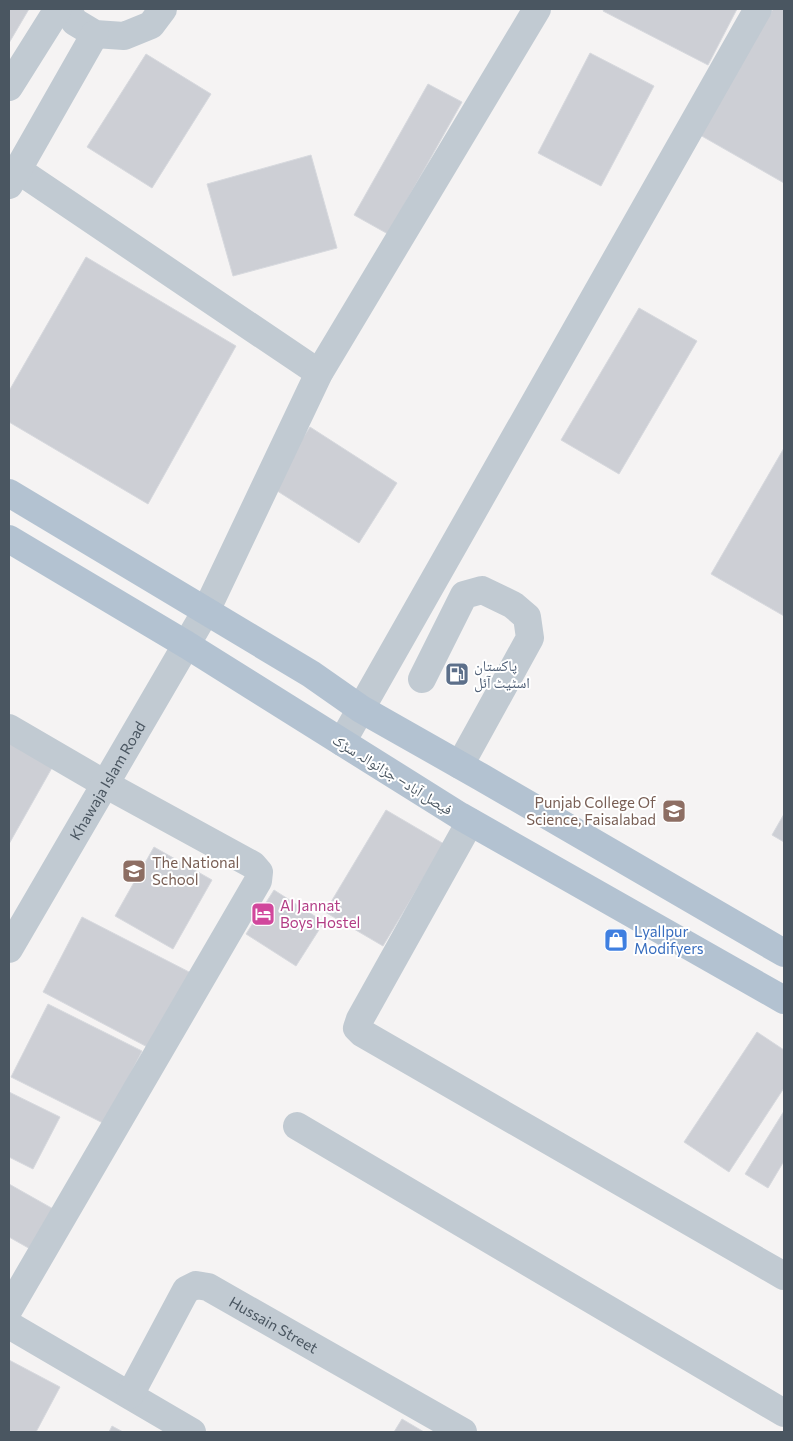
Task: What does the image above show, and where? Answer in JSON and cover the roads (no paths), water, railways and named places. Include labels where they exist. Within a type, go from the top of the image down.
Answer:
[{"type":"main road","points":[[9,494],[311,674],[361,710],[460,765],[784,953]]},
{"type":"main road","name":"فیصل آباد– جڑانوالہ سڑک","points":[[9,539],[186,645],[470,822],[784,1000]]},
{"type":"street","points":[[9,87],[58,9]]},
{"type":"street","points":[[66,9],[75,22],[94,34],[124,36],[151,24],[163,9]]},
{"type":"street","name":"Khawaja Islam Road","points":[[9,949],[206,611],[319,373],[537,9]]},
{"type":"street","points":[[342,742],[758,9]]},
{"type":"street","points":[[94,34],[13,178],[319,373]]},
{"type":"street","points":[[422,679],[464,595],[482,590],[513,605],[526,617],[530,638],[460,765]]},
{"type":"street","points":[[417,609],[448,629]]},
{"type":"street","points":[[9,728],[253,865],[259,872],[258,881],[9,1309]]},
{"type":"street","points":[[470,822],[360,1019],[357,1028],[362,1033],[784,1276]]},
{"type":"street","points":[[297,1126],[784,1413]]},
{"type":"street","name":"Hussain Street","points":[[130,1395],[186,1290],[196,1285],[208,1287],[463,1432]]},
{"type":"street","points":[[9,1325],[192,1432]]},
{"type":"place","name":"پاکستان اسٹیٹ آئل","points":[[457,674]]},
{"type":"place","name":"Punjab College Of Science, Faisalabad","points":[[674,811]]},
{"type":"place","name":"The National School","points":[[134,871]]},
{"type":"place","name":"Al Jannat Boys Hostel","points":[[263,914]]},
{"type":"place","name":"Lyallpur Modifyers","points":[[616,940]]}]
